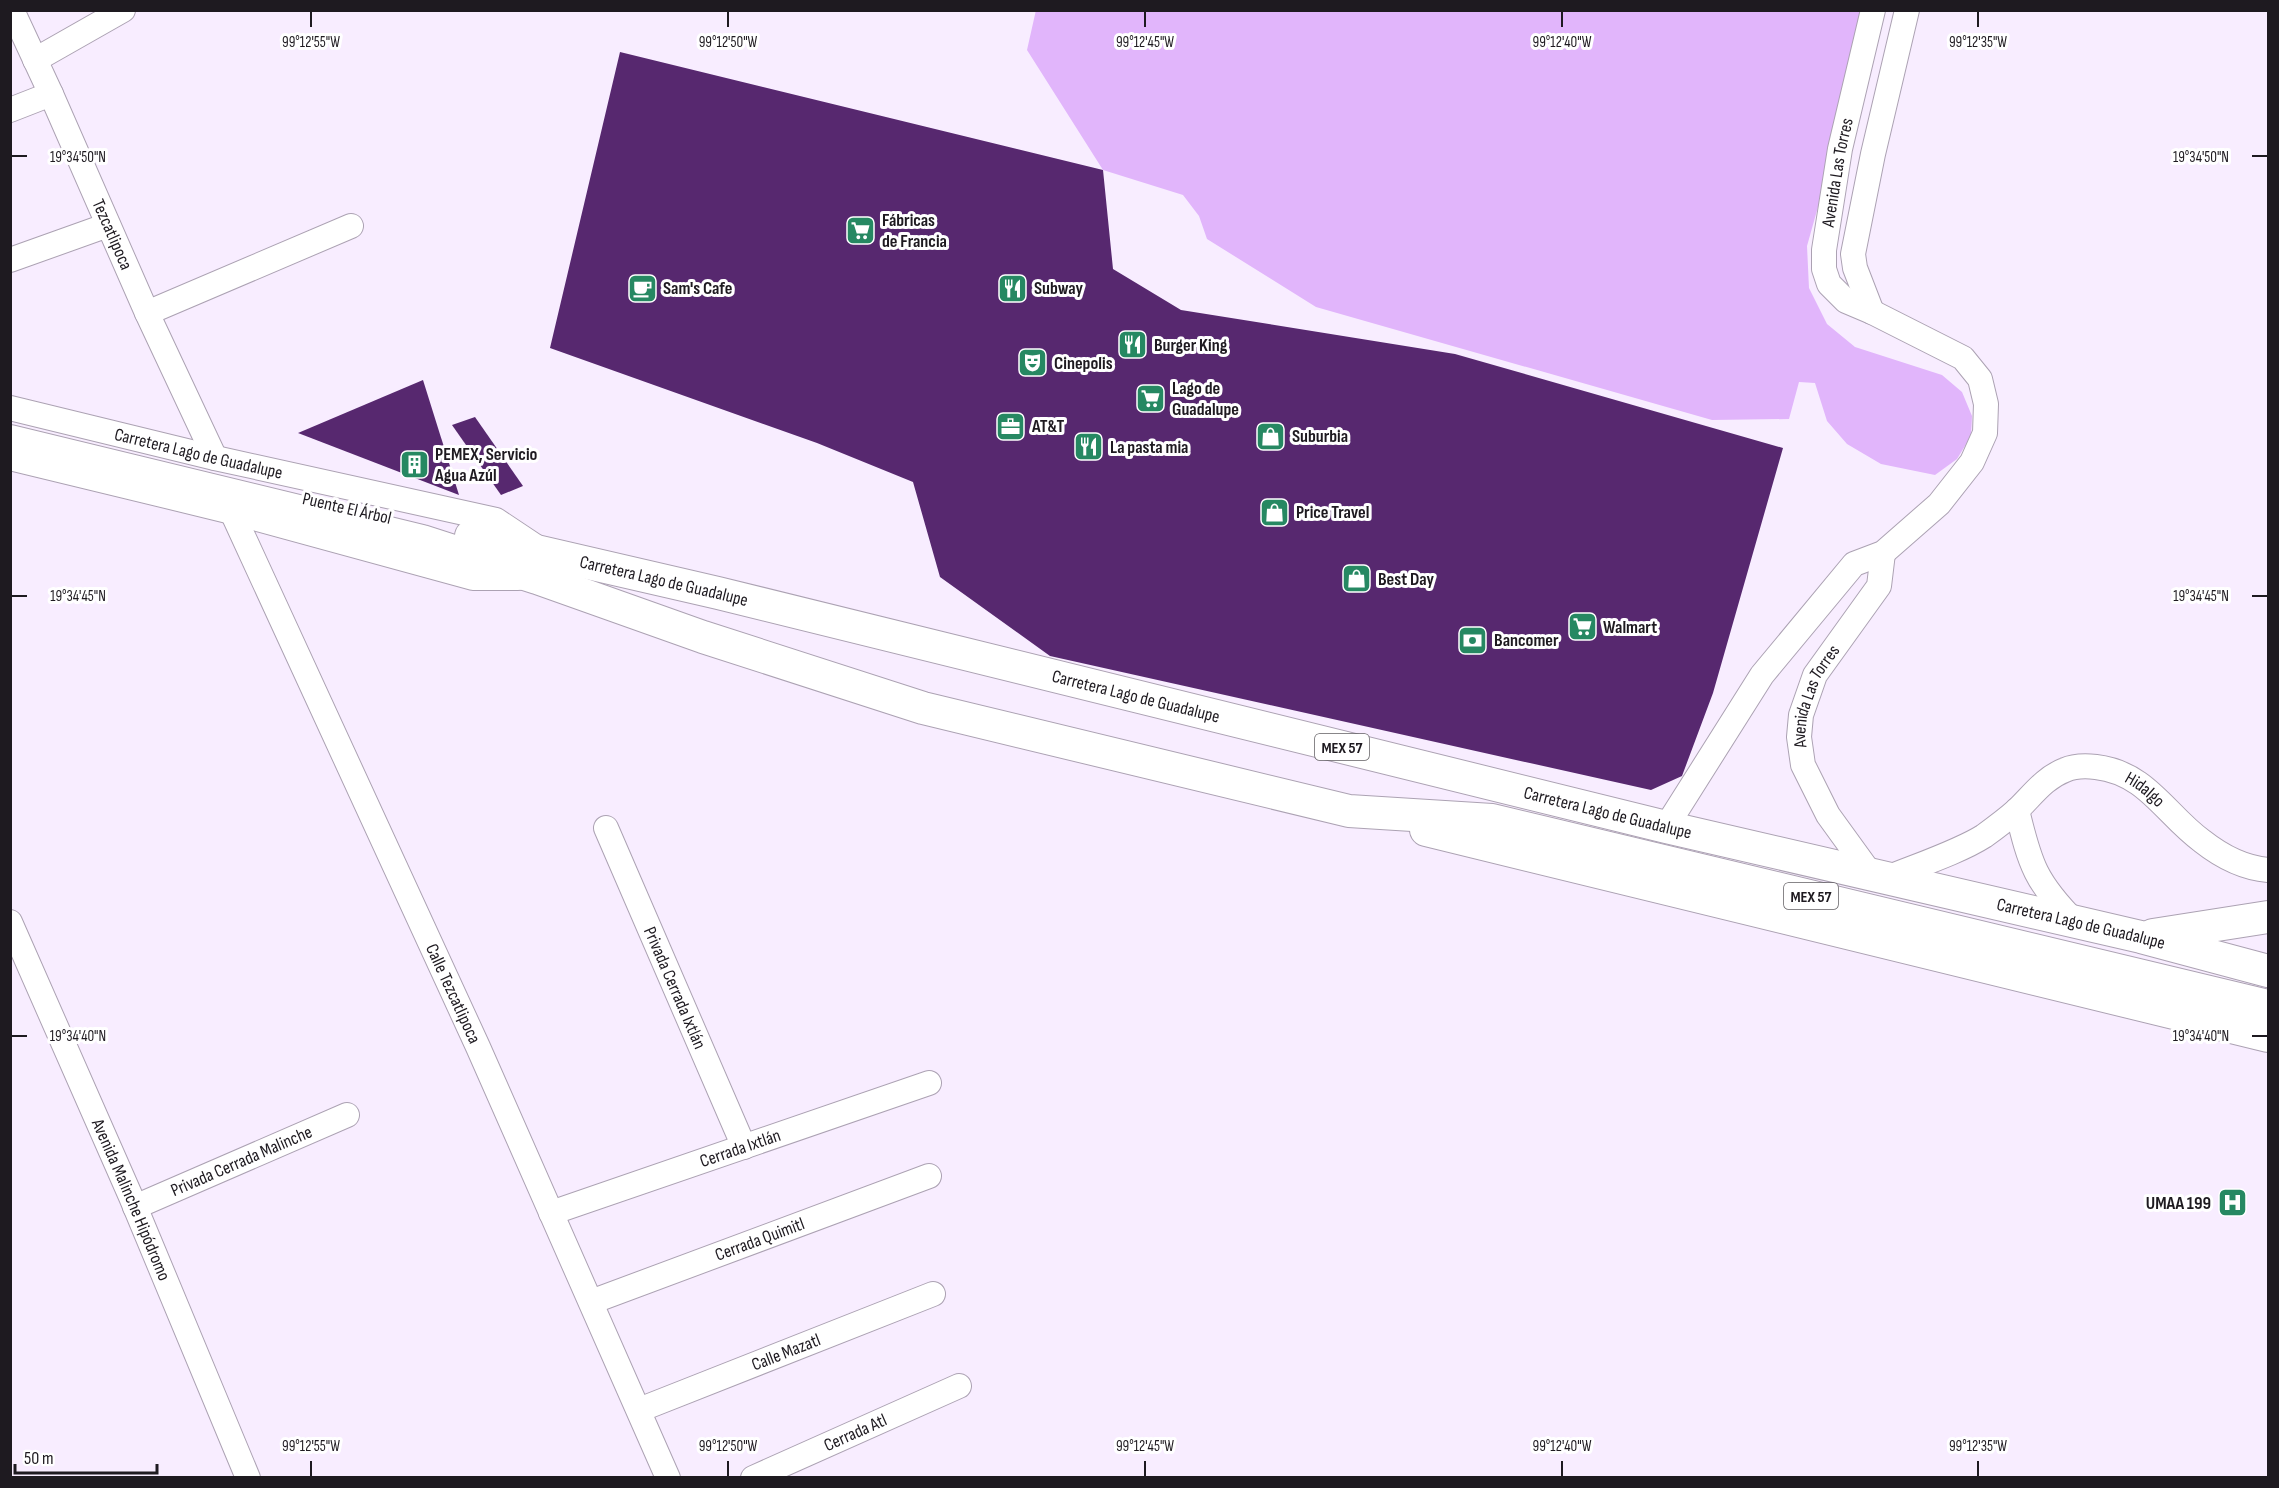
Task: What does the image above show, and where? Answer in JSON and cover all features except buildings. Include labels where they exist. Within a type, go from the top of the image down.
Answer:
[{"type":"main road","name":"Puente El Árbol","points":[[10,426],[358,518]]},
{"type":"main road","name":"Puente El Árbol","points":[[10,441],[358,518],[511,547],[541,565]]},
{"type":"main road","name":"Carretera Lago de Guadalupe","points":[[541,565],[702,637],[923,708],[1349,811],[1492,820],[2268,1006]]},
{"type":"main road","name":"Carretera Lago de Guadalupe","points":[[541,565],[718,593],[1666,826],[2141,937],[2268,971]]},
{"type":"main road","points":[[1349,811],[2268,1036]]},
{"type":"main road","points":[[2141,937],[2268,917]]},
{"type":"street","name":"Tezcatlipoca","points":[[12,10],[147,313],[215,458]]},
{"type":"street","points":[[35,60],[123,10]]},
{"type":"street","name":"Avenida Las Torres","points":[[1666,826],[1762,675],[1854,564],[1883,553],[1939,504],[1972,462],[1985,433],[1986,404],[1980,379],[1963,358],[1846,301],[1829,284],[1824,269],[1824,250],[1840,149],[1873,10]]},
{"type":"street","name":"Avenida Las Torres","points":[[1872,312],[1855,268],[1853,254],[1873,154],[1907,10]]},
{"type":"street","points":[[10,110],[51,94]]},
{"type":"street","points":[[10,260],[108,225]]},
{"type":"street","points":[[147,313],[351,226]]},
{"type":"street","name":"Carretera Lago de Guadalupe","points":[[10,408],[215,458],[496,520],[541,565]]},
{"type":"street","name":"Carretera Lago de Guadalupe","points":[[10,458],[232,512],[473,578],[541,565]]},
{"type":"street","name":"Calle Tezcatlipoca","points":[[232,512],[478,1047],[668,1478]]},
{"type":"street","name":"Avenida Las Torres","points":[[1879,876],[1828,816],[1803,765],[1799,737],[1802,716],[1815,675],[1879,586],[1883,553]]},
{"type":"street","name":"Hidalgo","points":[[1879,876],[1982,837],[2017,810],[2044,782],[2065,770],[2088,766],[2110,769],[2133,778],[2200,840],[2218,853],[2241,863],[2268,870]]},
{"type":"street","points":[[2017,810],[2026,851],[2037,876],[2052,899],[2076,923]]},
{"type":"street","name":"Privada Cerrada Ixtlán","points":[[606,828],[744,1147]]},
{"type":"street","name":"Avenida Malinche Hipódromo","points":[[10,922],[135,1208],[248,1478]]},
{"type":"street","name":"Cerrada Ixtlán","points":[[551,1213],[929,1083]]},
{"type":"street","name":"Privada Cerrada Malinche","points":[[135,1208],[348,1115]]},
{"type":"street","name":"Cerrada Quimitl","points":[[591,1302],[929,1176]]},
{"type":"street","name":"Calle Mazatl","points":[[639,1410],[933,1294]]},
{"type":"street","name":"Cerrada Atl","points":[[753,1478],[959,1386]]},
{"type":"shaded area","points":[[1036,10],[1873,11],[1807,246],[1809,288],[1827,324],[1855,347],[1942,375],[1962,392],[1972,416],[1971,436],[1957,459],[1935,475],[1881,464],[1847,444],[1827,421],[1815,383],[1799,382],[1789,419],[1712,420],[1316,307],[1207,239],[1199,216],[1183,195],[1103,170],[1027,50]]},
{"type":"place","name":"Fábricas de Francia","points":[[861,230]]},
{"type":"place","name":"Sam's Cafe","points":[[642,288]]},
{"type":"place","name":"Subway","points":[[1013,288]]},
{"type":"place","name":"Burger King","points":[[1133,345]]},
{"type":"place","name":"Cinepolis","points":[[1033,363]]},
{"type":"place","name":"Lago de Guadalupe","points":[[1151,398]]},
{"type":"place","name":"AT&T","points":[[1011,426]]},
{"type":"place","name":"Suburbia","points":[[1271,436]]},
{"type":"place","name":"La pasta mia","points":[[1089,447]]},
{"type":"place","name":"PEMEX, Servicio Agua Azúl","points":[[414,464]]},
{"type":"place","name":"Price Travel","points":[[1275,512]]},
{"type":"place","name":"Best Day","points":[[1357,579]]},
{"type":"place","name":"Walmart","points":[[1582,627]]},
{"type":"place","name":"Bancomer","points":[[1473,640]]},
{"type":"place","name":"UMAA 199","points":[[2232,1203]]}]
